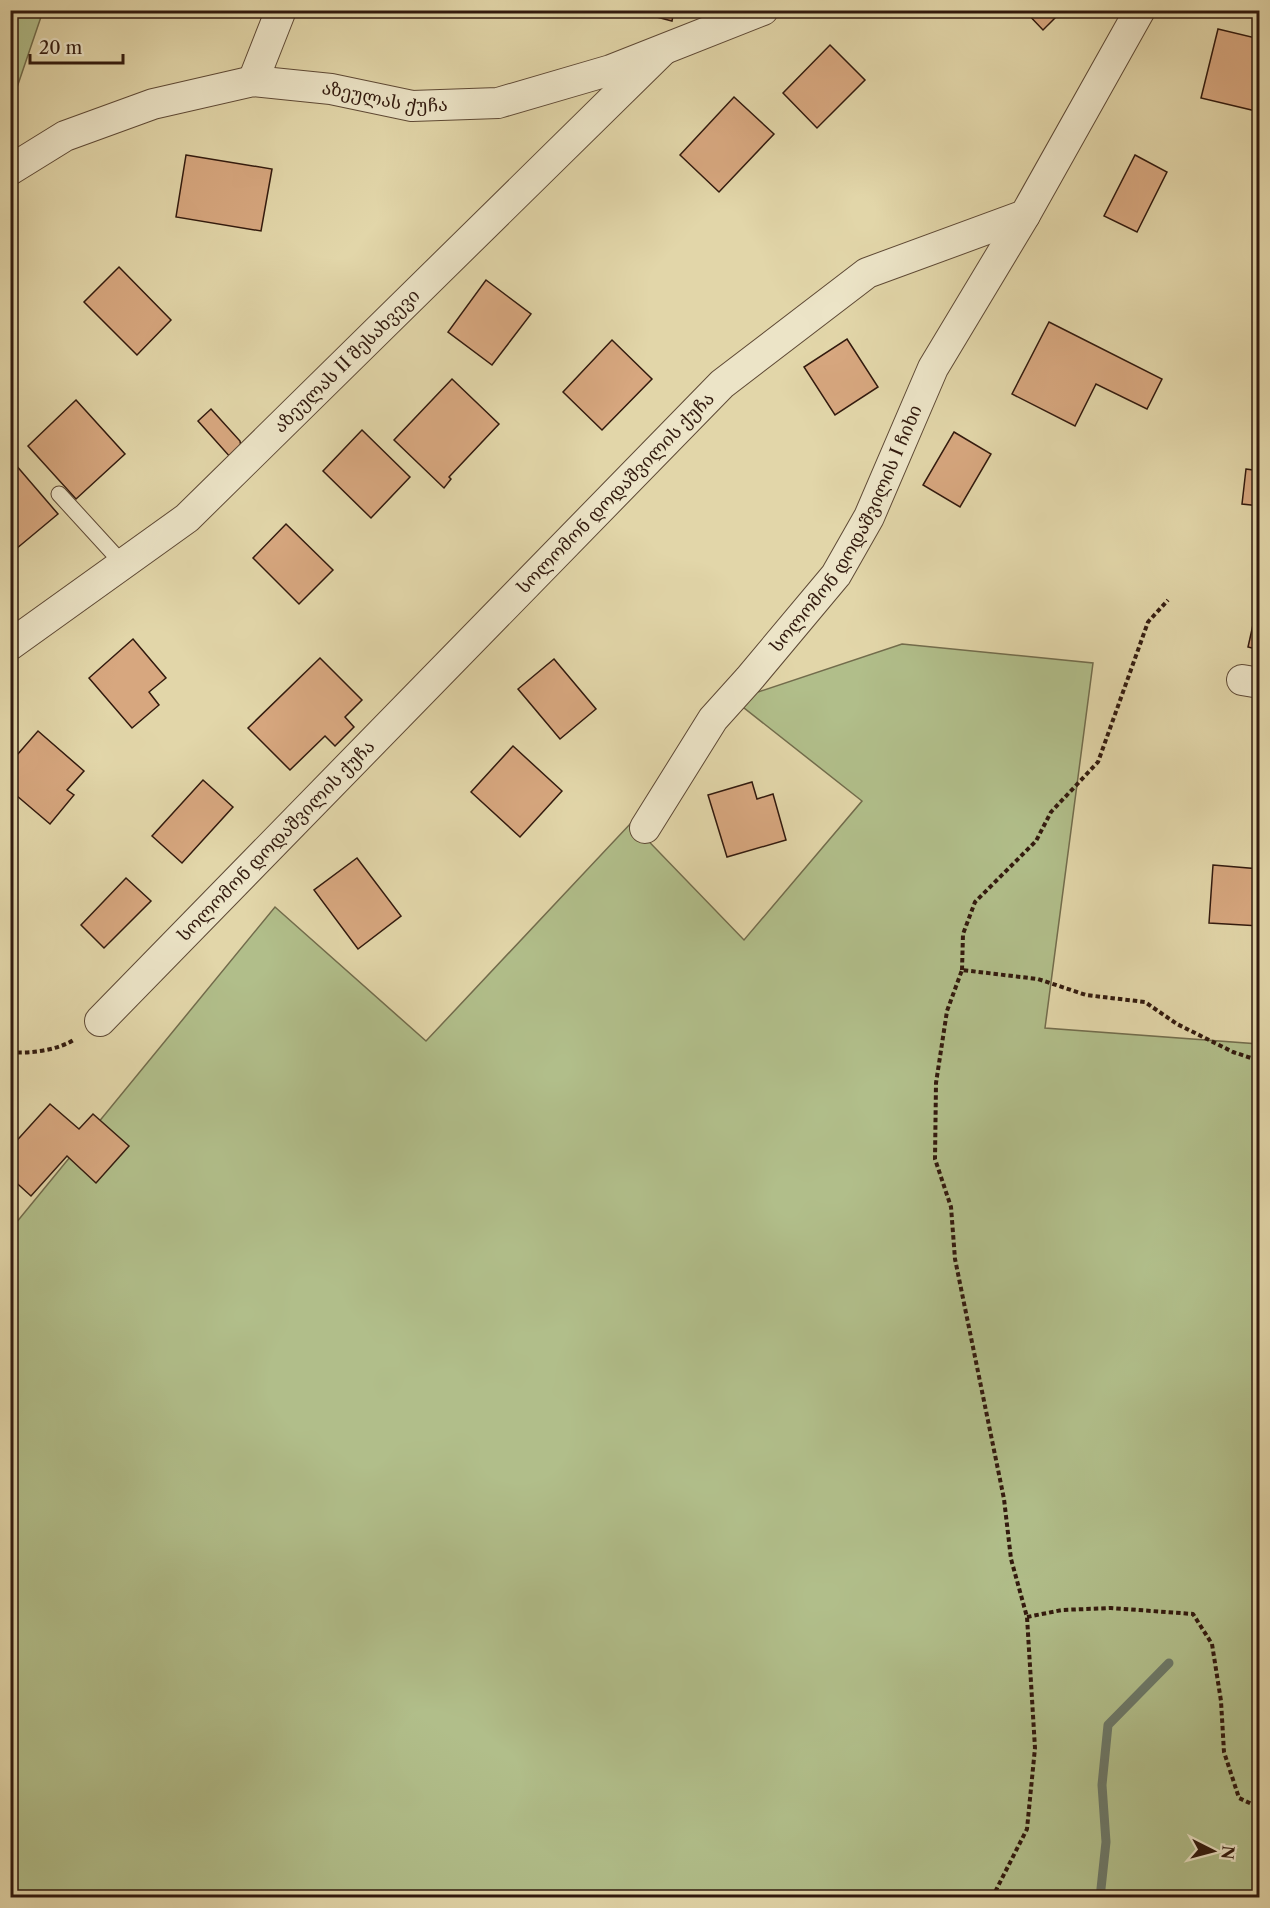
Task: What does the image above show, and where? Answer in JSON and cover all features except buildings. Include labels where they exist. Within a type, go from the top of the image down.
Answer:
[{"type":"street","points":[[253,81],[281,10]]},
{"type":"street","name":"აზეულას ქუჩა","points":[[10,170],[65,136],[153,104],[253,81],[331,89],[412,106],[498,103],[611,70],[763,10]]},
{"type":"street","points":[[1025,215],[1140,10]]},
{"type":"street","name":"აზეულას II შესახვევი","points":[[10,645],[187,518],[662,51]]},
{"type":"street","name":"სოლომონ დოდაშვილის I ჩიხი","points":[[645,828],[712,719],[749,679],[836,575],[869,517],[933,368],[1025,215]]},
{"type":"street","name":"სოლომონ დოდაშვილის ქუჩა","points":[[100,1021],[722,384],[867,273],[1025,215]]},
{"type":"lane","points":[[59,494],[123,564]]},
{"type":"path","points":[[992,1898],[1027,1829],[1035,1748],[1027,1617],[1011,1559],[1004,1499],[955,1259],[951,1207],[935,1159],[936,1083],[947,1011],[962,970],[963,934],[975,902],[1036,841],[1051,812],[1098,762],[1148,622],[1168,600]]},
{"type":"path","points":[[962,970],[1038,979],[1086,995],[1145,1002],[1177,1024],[1233,1052],[1260,1061]]},
{"type":"path","points":[[10,1052],[23,1053],[68,1044],[100,1021]]},
{"type":"path","points":[[1027,1617],[1062,1610],[1111,1608],[1193,1614],[1212,1644],[1221,1701],[1224,1752],[1239,1798],[1260,1808]]},
{"type":"green space","points":[[10,11],[43,11],[11,105]]},
{"type":"green space","points":[[902,644],[1093,663],[1045,1028],[1259,1044],[1259,1897],[11,1898],[11,1229],[275,907],[426,1041],[631,823],[744,940],[862,801],[734,700]]},
{"type":"waterway","points":[[1100,1898],[1106,1842],[1102,1785],[1108,1725],[1169,1663]]}]
